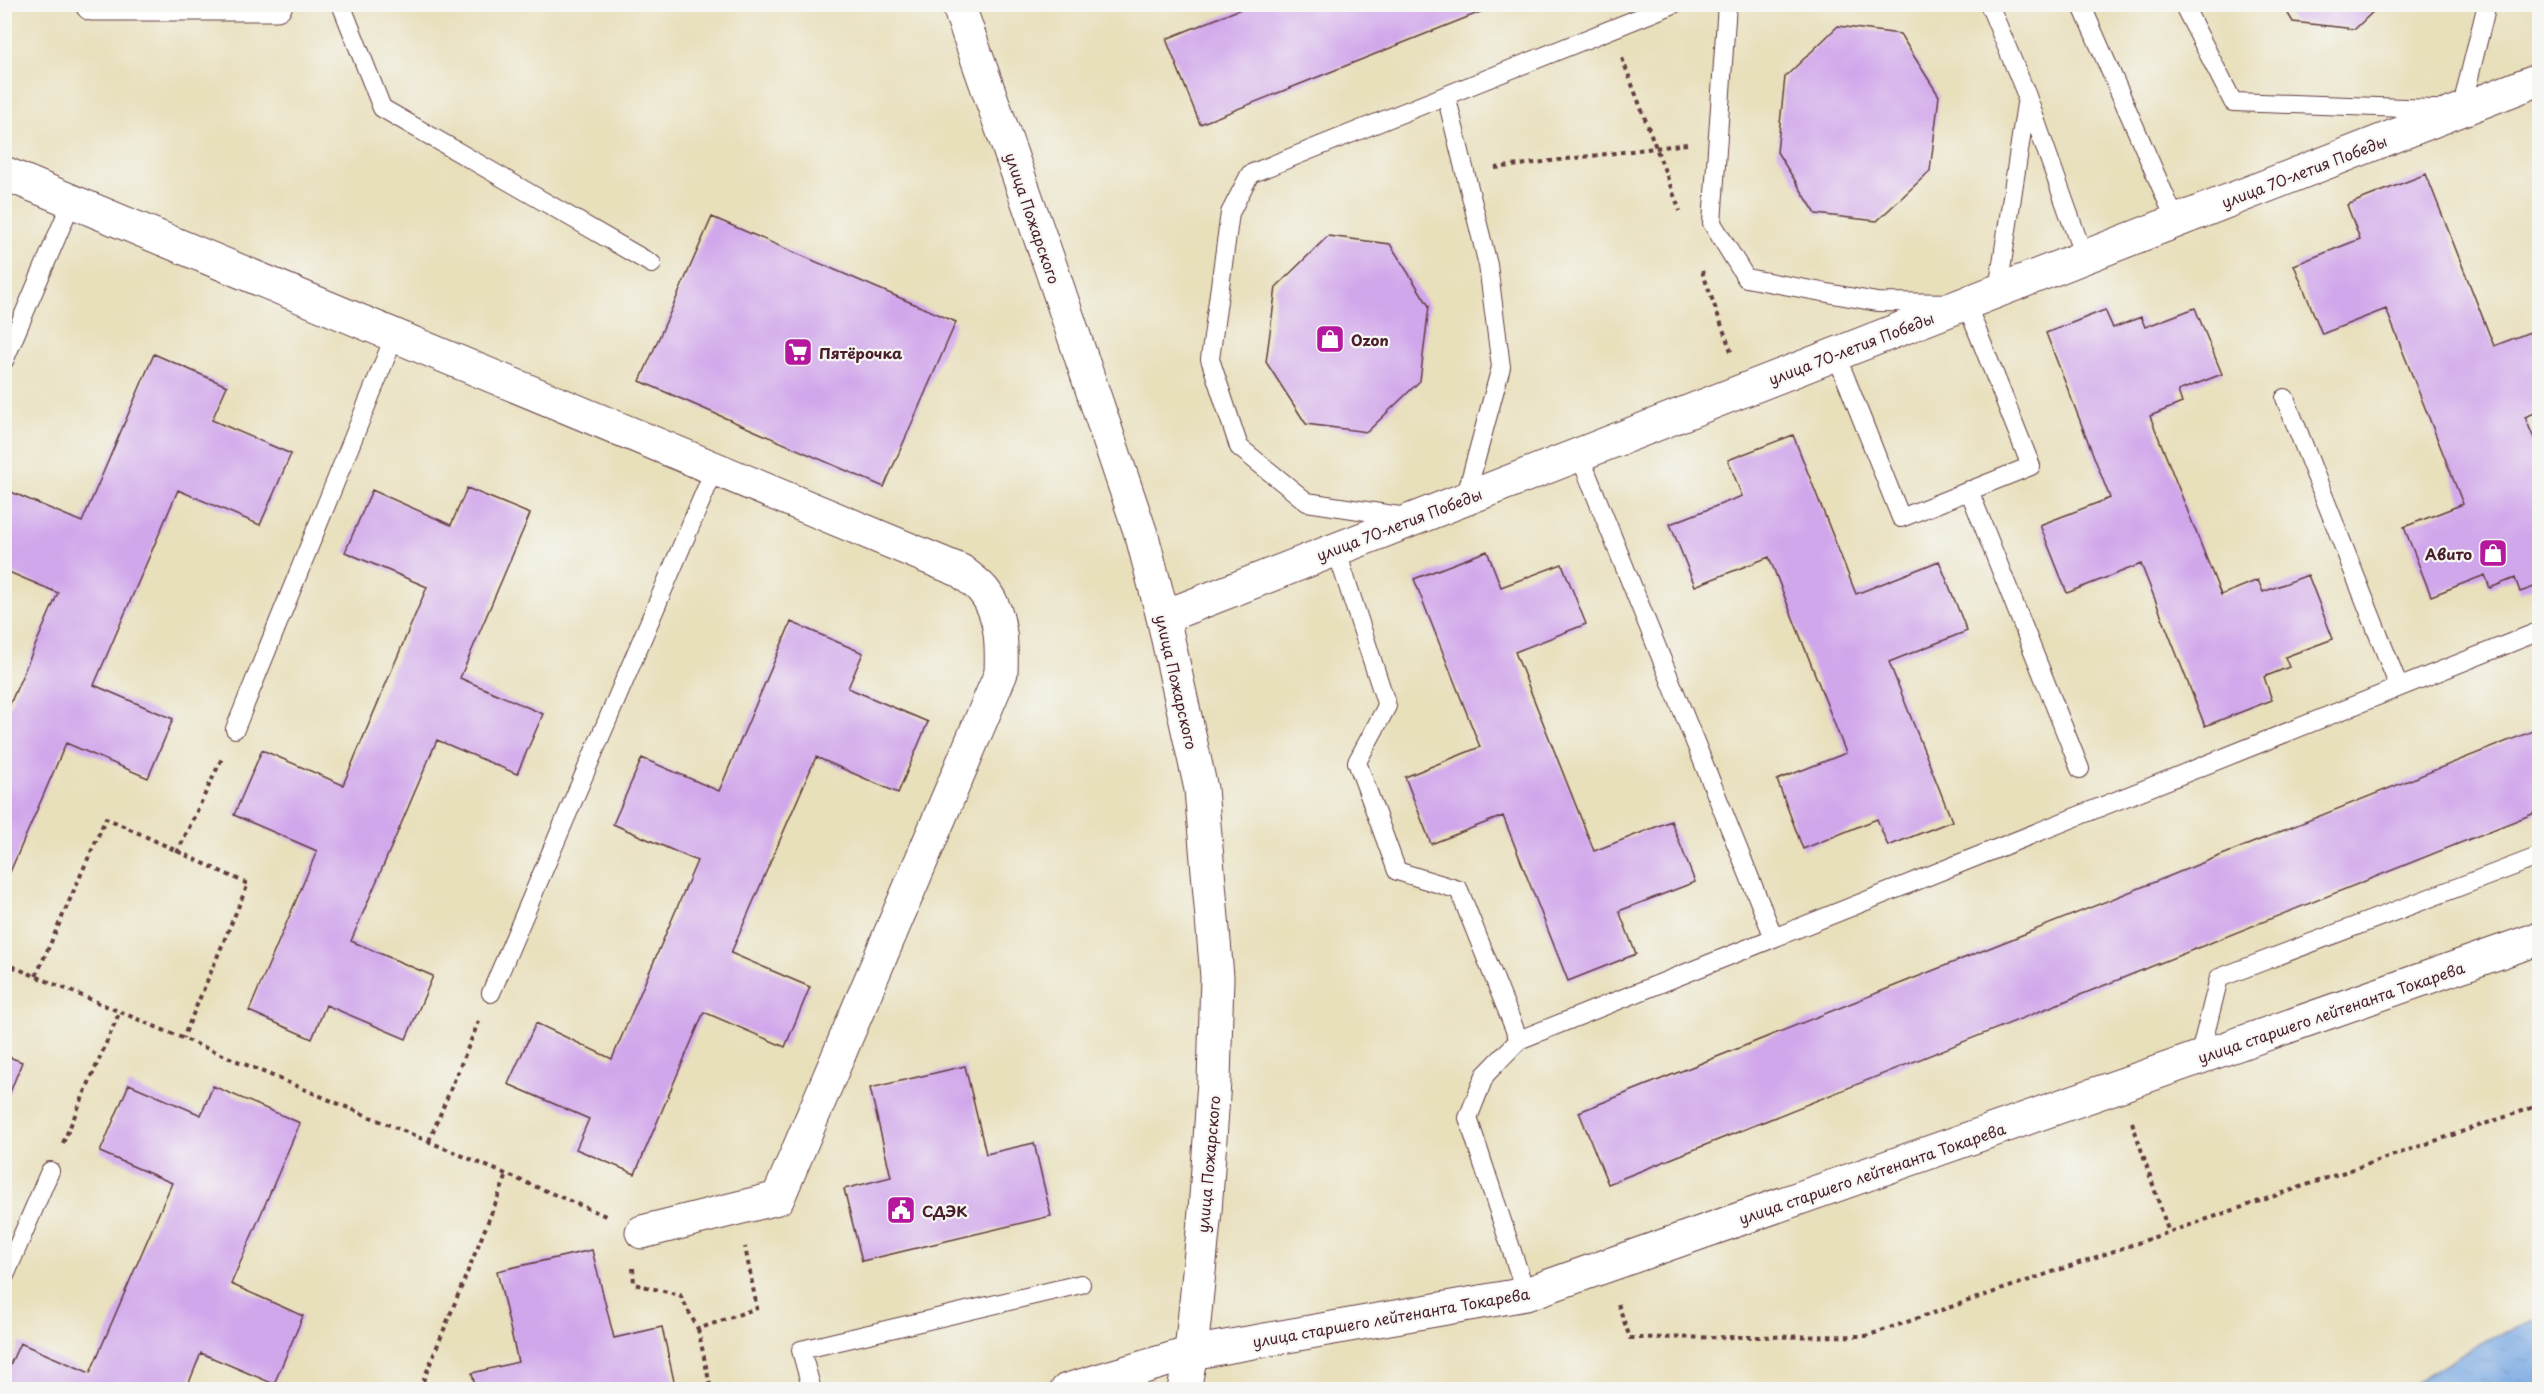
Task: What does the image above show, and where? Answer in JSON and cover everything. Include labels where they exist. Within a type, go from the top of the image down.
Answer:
[{"type":"street","points":[[92,4],[276,4]]},
{"type":"street","name":"улица Пожарского","points":[[958,4],[1143,540],[1163,617],[1201,789],[1217,977],[1215,1081],[1191,1353],[1184,1389]]},
{"type":"street","name":"улица 70-летия Победы","points":[[1163,617],[2540,79]]},
{"type":"street","points":[[4,173],[961,571],[983,590],[996,612],[1002,645],[1000,674],[778,1198],[635,1229]]},
{"type":"street","name":"улица старшего лейтенанта Токарева","points":[[1067,1389],[1191,1353],[1526,1294],[2540,938]]},
{"type":"lane","points":[[341,4],[382,108],[652,264]]},
{"type":"lane","points":[[1416,518],[1307,502],[1239,447],[1210,359],[1230,213],[1250,174],[1674,4]]},
{"type":"lane","points":[[1727,4],[1712,224],[1746,278],[1877,302],[1966,303],[2031,466],[1901,518],[1836,354]]},
{"type":"lane","points":[[1989,4],[2027,96],[2084,257]]},
{"type":"lane","points":[[2081,4],[2176,221]]},
{"type":"lane","points":[[2183,4],[2234,102],[2462,110],[2487,4]]},
{"type":"lane","points":[[1446,95],[1488,265],[1501,367],[1465,499]]},
{"type":"lane","points":[[1998,290],[2027,96]]},
{"type":"lane","points":[[4,361],[72,201]]},
{"type":"lane","points":[[235,729],[395,335]]},
{"type":"lane","points":[[2285,398],[2399,687]]},
{"type":"lane","points":[[1579,454],[1774,938]]},
{"type":"lane","points":[[491,993],[715,468]]},
{"type":"lane","points":[[1969,490],[2080,769]]},
{"type":"lane","points":[[1336,549],[1387,706],[1357,762],[1397,871],[1459,891],[1519,1040]]},
{"type":"lane","points":[[1526,1294],[1468,1118],[1485,1075],[1519,1040],[2540,631]]},
{"type":"lane","points":[[2199,1058],[2219,978],[2540,856]]},
{"type":"lane","points":[[4,1278],[50,1171]]},
{"type":"lane","points":[[812,1389],[801,1350],[1081,1284]]},
{"type":"path","points":[[1464,171],[1717,141]]},
{"type":"path","points":[[177,853],[235,729]]},
{"type":"path","points":[[36,976],[106,818],[177,853],[248,884],[183,1038]]},
{"type":"path","points":[[4,963],[635,1229],[634,1284],[680,1295],[698,1329],[711,1389]]},
{"type":"path","points":[[428,1141],[491,993]]},
{"type":"path","points":[[50,1171],[120,1011]]},
{"type":"path","points":[[2119,1086],[2169,1233]]},
{"type":"path","points":[[1606,1266],[1630,1338],[1866,1336],[2540,1105]]},
{"type":"path","points":[[422,1389],[421,1386],[507,1175]]},
{"type":"path","points":[[698,1329],[757,1308],[738,1208]]},
{"type":"water","points":[[2539,1319],[2539,1389],[2403,1389],[2488,1339]]},
{"type":"building","points":[[1253,4],[1498,5],[1200,124],[1166,39]]},
{"type":"building","points":[[2282,4],[2381,4],[2355,29],[2293,22]]},
{"type":"building","points":[[1838,26],[1900,34],[1939,96],[1930,171],[1877,221],[1816,214],[1777,152],[1785,77]]},
{"type":"building","points":[[2426,174],[2494,346],[2540,328],[2540,411],[2525,417],[2540,453],[2540,585],[2520,592],[2515,578],[2490,588],[2485,575],[2431,596],[2404,527],[2463,504],[2386,309],[2322,334],[2294,265],[2360,239],[2347,205]]},
{"type":"building","name":"Пятёрочка","points":[[712,217],[956,322],[884,487],[640,381]]},
{"type":"building","points":[[1328,236],[1390,244],[1429,306],[1420,381],[1367,432],[1306,424],[1266,362],[1276,287]]},
{"type":"building","points":[[2195,308],[2222,374],[2178,391],[2182,403],[2150,416],[2221,595],[2258,580],[2263,592],[2308,575],[2333,639],[2285,657],[2289,667],[2264,677],[2272,700],[2205,726],[2141,564],[2067,593],[2040,525],[2110,498],[2046,333],[2105,310],[2113,328],[2141,317],[2145,327]]},
{"type":"building","points":[[154,354],[227,386],[212,420],[291,454],[260,525],[178,490],[94,685],[173,719],[148,778],[66,743],[4,886],[4,718],[58,593],[4,570],[4,489],[82,522]]},
{"type":"building","points":[[1793,435],[1856,594],[1939,561],[1967,631],[1889,662],[1952,821],[1888,846],[1877,819],[1803,849],[1777,780],[1846,753],[1769,557],[1695,586],[1670,524],[1742,496],[1728,460]]},
{"type":"building","points":[[467,488],[530,514],[460,678],[543,714],[517,774],[437,740],[351,941],[433,976],[406,1039],[326,1005],[312,1039],[249,1011],[317,851],[234,815],[262,750],[343,785],[427,587],[345,552],[372,490],[451,525]]},
{"type":"building","points":[[1487,551],[1501,587],[1562,564],[1586,624],[1515,652],[1594,851],[1671,821],[1695,882],[1619,911],[1636,954],[1568,981],[1503,816],[1431,844],[1405,777],[1480,747],[1414,579]]},
{"type":"building","points":[[791,622],[863,653],[848,688],[928,722],[898,793],[816,757],[731,953],[810,987],[785,1047],[704,1012],[635,1174],[576,1149],[589,1119],[508,1084],[536,1023],[612,1059],[697,861],[613,824],[642,758],[719,791]]},
{"type":"building","points":[[2540,728],[2540,811],[1608,1184],[1579,1112]]},
{"type":"building","points":[[4,1055],[22,1062],[5,1105],[4,1105]]},
{"type":"building","points":[[965,1066],[986,1154],[1034,1143],[1051,1216],[862,1261],[844,1189],[891,1177],[870,1088]]},
{"type":"building","points":[[129,1084],[201,1115],[213,1086],[300,1123],[231,1284],[303,1316],[274,1384],[201,1353],[186,1390],[4,1390],[4,1378],[20,1343],[90,1373],[172,1183],[100,1152]]},
{"type":"building","points":[[592,1250],[614,1338],[662,1327],[676,1390],[476,1390],[472,1373],[518,1362],[497,1271]]},
{"type":"place","name":"Ozon","points":[[1330,339]]},
{"type":"place","name":"Пятёрочка","points":[[798,352]]},
{"type":"place","name":"Авито","points":[[2493,553]]},
{"type":"place","name":"СДЭК","points":[[901,1210]]}]
